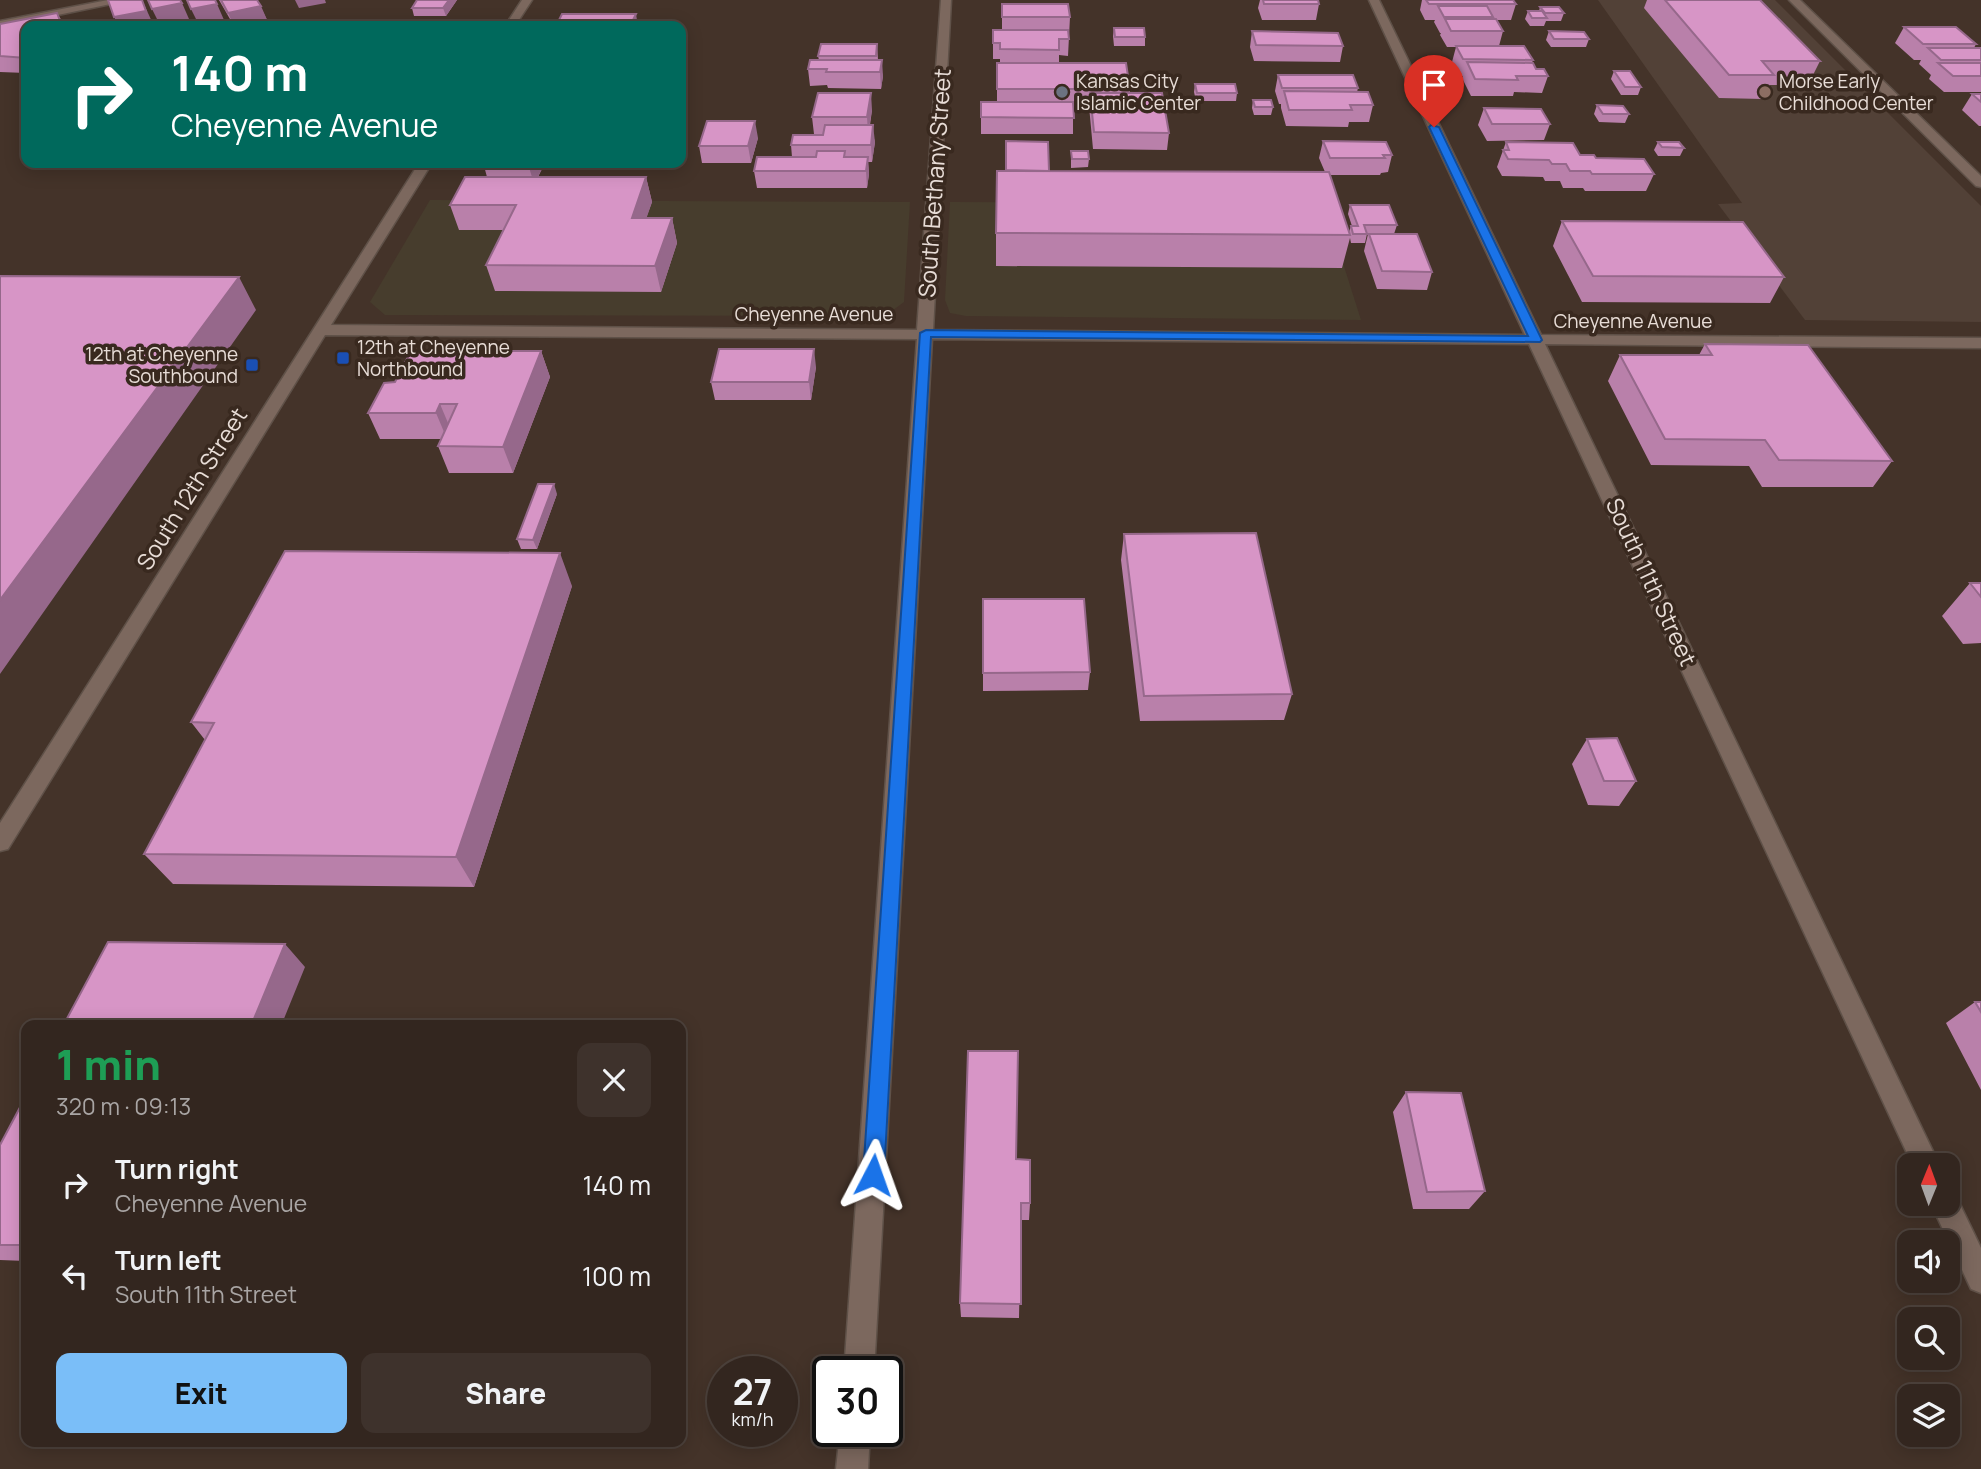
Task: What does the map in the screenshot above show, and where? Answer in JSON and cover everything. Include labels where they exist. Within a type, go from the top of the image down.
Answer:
[{"type":"street","points":[[0,24],[125,0]]},
{"type":"street","points":[[513,21],[527,0]]},
{"type":"street","name":"South Bethany Street","points":[[860,1356],[946,0]]},
{"type":"street","name":"South 11th Street","points":[[1374,0],[1921,1153]]},
{"type":"street","points":[[1794,0],[1981,183]]},
{"type":"street","name":"South 12th Street","points":[[0,842],[422,168]]},
{"type":"street","name":"Cheyenne Avenue","points":[[320,330],[1981,342]]},
{"type":"street","points":[[1951,1216],[1981,1279]]},
{"type":"street","points":[[852,1469],[854,1447]]},
{"type":"shaded area","name":"Morse Early Childhood Center","points":[[1598,0],[1775,0],[1981,206],[1981,322],[1805,320],[1718,204],[1742,203]]},
{"type":"shaded area","points":[[430,200],[910,202],[904,302],[885,316],[385,315],[370,302]]},
{"type":"shaded area","points":[[950,202],[1324,203],[1361,320],[966,316],[950,313],[945,300]]},
{"type":"building","points":[[108,0],[142,0],[146,11],[114,17]]},
{"type":"building","points":[[148,0],[180,0],[182,3],[152,9]]},
{"type":"building","points":[[187,0],[215,0],[217,4],[191,9]]},
{"type":"building","points":[[221,0],[257,0],[261,6],[228,13]]},
{"type":"building","points":[[417,0],[449,0],[443,8],[412,8]]},
{"type":"building","points":[[1263,0],[1318,0],[1319,4],[1264,4]]},
{"type":"building","points":[[1426,0],[1513,0],[1516,4],[1429,4]]},
{"type":"building","points":[[1665,0],[1760,0],[1820,61],[1762,61],[1774,75],[1729,75]]},
{"type":"building","points":[[1002,4],[1068,4],[1070,17],[1002,17]]},
{"type":"building","points":[[1438,6],[1487,6],[1493,17],[1444,17]]},
{"type":"building","points":[[1540,7],[1559,7],[1564,13],[1545,13]]},
{"type":"building","points":[[1528,11],[1542,11],[1547,18],[1532,18]]},
{"type":"building","points":[[57,13],[60,21],[21,21],[21,58],[0,56],[0,24]]},
{"type":"building","points":[[562,14],[636,14],[632,21],[558,21]]},
{"type":"building","points":[[1445,19],[1496,19],[1503,31],[1451,31]]},
{"type":"building","points":[[1904,27],[1956,27],[1976,44],[1923,44]]},
{"type":"building","points":[[1114,28],[1144,28],[1145,37],[1115,37]]},
{"type":"building","points":[[993,30],[1068,30],[1069,39],[1059,39],[1059,50],[1000,49],[1000,43],[993,43]]},
{"type":"building","points":[[1252,31],[1338,33],[1343,46],[1256,45]]},
{"type":"building","points":[[1549,31],[1584,32],[1589,39],[1554,39]]},
{"type":"building","points":[[821,44],[877,44],[876,56],[818,56]]},
{"type":"building","points":[[1456,46],[1524,46],[1533,60],[1463,59]]},
{"type":"building","points":[[1928,48],[1981,48],[1981,60],[1941,60]]},
{"type":"building","points":[[810,60],[882,60],[880,72],[826,72],[827,69],[808,69]]},
{"type":"building","points":[[1467,62],[1533,63],[1536,69],[1544,69],[1548,76],[1516,76],[1518,80],[1475,79]]},
{"type":"building","points":[[997,63],[1126,63],[1130,89],[997,89]]},
{"type":"building","points":[[1938,63],[1981,63],[1981,76],[1953,76]]},
{"type":"building","points":[[1614,71],[1630,71],[1641,87],[1625,87]]},
{"type":"building","points":[[1278,75],[1353,75],[1358,88],[1282,88]]},
{"type":"building","points":[[1195,84],[1235,84],[1237,93],[1197,93]]},
{"type":"building","points":[[1284,91],[1368,92],[1373,105],[1350,105],[1352,110],[1289,110]]},
{"type":"building","points":[[818,93],[871,93],[867,117],[812,117]]},
{"type":"building","points":[[1090,93],[1162,93],[1169,133],[1094,132]]},
{"type":"building","points":[[1972,94],[1981,94],[1981,102]]},
{"type":"building","points":[[1253,100],[1271,100],[1273,107],[1255,107]]},
{"type":"building","points":[[981,102],[1073,102],[1074,118],[981,117]]},
{"type":"building","points":[[1597,105],[1623,106],[1629,114],[1603,114]]},
{"type":"building","points":[[1484,108],[1541,109],[1550,124],[1492,124]]},
{"type":"building","points":[[707,121],[755,121],[748,146],[699,146]]},
{"type":"building","points":[[825,125],[873,125],[871,145],[791,145],[793,135],[823,135]]},
{"type":"building","points":[[1006,141],[1048,142],[1049,171],[1006,170]]},
{"type":"building","points":[[1323,141],[1386,142],[1392,155],[1383,155],[1385,158],[1330,158]]},
{"type":"building","points":[[1506,142],[1573,143],[1580,155],[1644,159],[1654,174],[1592,174],[1590,171],[1570,171],[1566,164],[1552,164],[1549,160],[1508,159],[1503,150],[1509,150]]},
{"type":"building","points":[[1658,142],[1679,142],[1684,148],[1662,147]]},
{"type":"building","points":[[817,151],[845,151],[844,157],[868,157],[866,171],[754,171],[757,157],[816,157]]},
{"type":"building","points":[[1071,151],[1088,151],[1089,159],[1072,159]]},
{"type":"building","points":[[997,171],[1329,172],[1350,235],[996,233]]},
{"type":"building","points":[[465,177],[646,177],[632,218],[672,218],[655,266],[486,265],[516,205],[450,205]]},
{"type":"building","points":[[1350,205],[1389,205],[1397,225],[1364,225],[1367,234],[1353,234],[1351,226],[1358,226]]},
{"type":"building","points":[[1562,221],[1743,222],[1784,277],[1593,276]]},
{"type":"building","points":[[1369,234],[1417,234],[1432,272],[1382,271]]},
{"type":"building","points":[[0,276],[239,277],[0,600]]},
{"type":"building","points":[[1705,344],[1808,345],[1892,461],[1779,460],[1765,440],[1665,439],[1620,355],[1712,355]]},
{"type":"building","points":[[719,349],[814,349],[809,382],[711,382]]},
{"type":"building","points":[[411,351],[541,351],[503,447],[438,446],[457,404],[440,404],[436,413],[368,413],[384,383],[395,382]]},
{"type":"building","points":[[538,484],[554,484],[533,540],[517,539]]},
{"type":"building","points":[[1256,533],[1292,694],[1144,696],[1124,534]]},
{"type":"building","points":[[285,551],[560,553],[456,857],[144,854],[214,723],[191,722]]},
{"type":"building","points":[[1970,583],[1981,583],[1981,597]]},
{"type":"building","points":[[983,599],[1084,599],[1090,672],[983,673]]},
{"type":"building","points":[[1617,738],[1636,781],[1604,781],[1587,739]]},
{"type":"building","points":[[108,942],[285,944],[253,1020],[66,1020]]},
{"type":"building","points":[[968,1051],[1018,1051],[1016,1159],[1030,1160],[1030,1203],[1021,1203],[1021,1304],[960,1303]]},
{"type":"building","points":[[1406,1092],[1461,1093],[1485,1191],[1427,1192]]},
{"type":"building","points":[[21,1105],[21,1245],[0,1245],[0,1145]]},
{"type":"place","name":"Kansas City Islamic Center","points":[[1062,92]]},
{"type":"place","name":"Morse Early Childhood Center","points":[[1765,92]]},
{"type":"place","name":"12th at Cheyenne Northbound","points":[[343,358]]},
{"type":"place","name":"12th at Cheyenne Southbound","points":[[252,365]]},
{"type":"route","points":[[873,1175],[926,333],[1536,340],[1434,127]]}]
